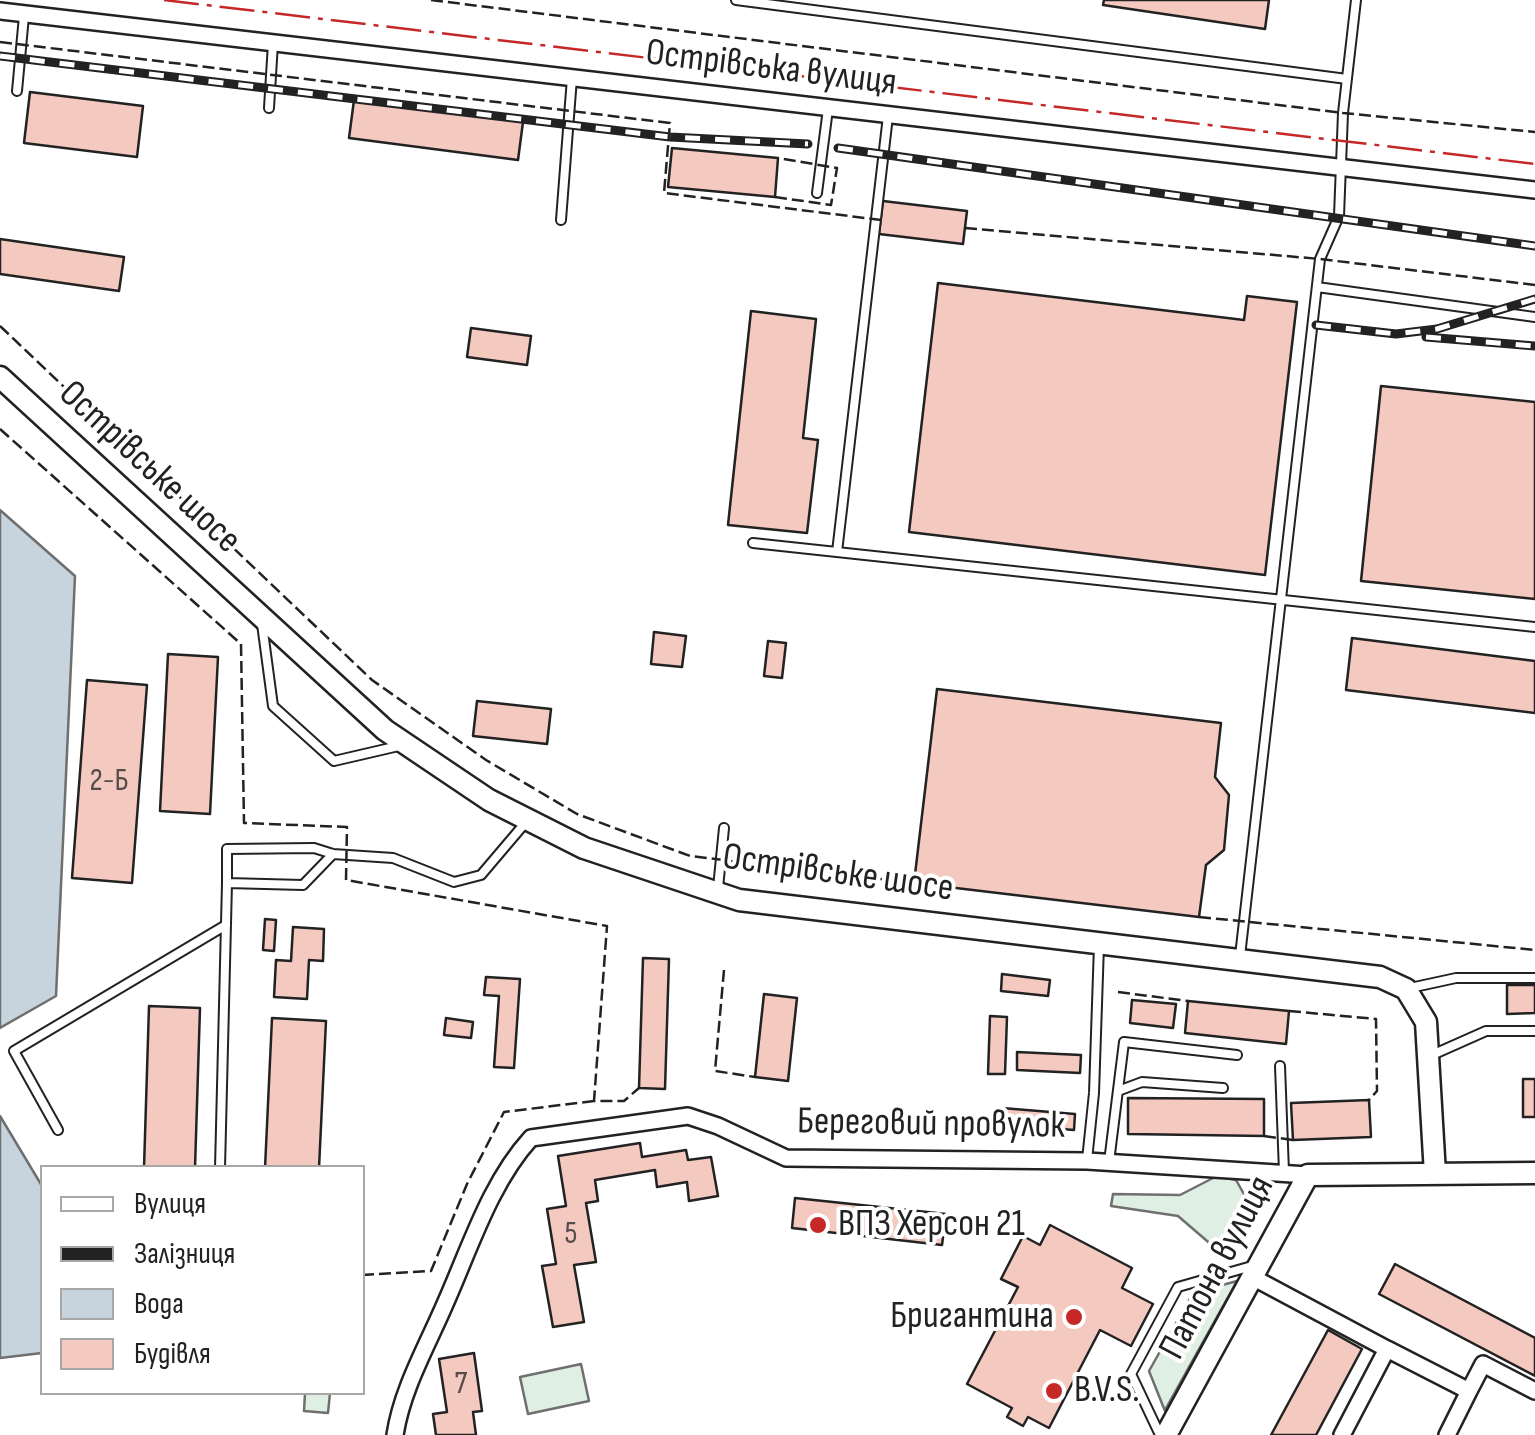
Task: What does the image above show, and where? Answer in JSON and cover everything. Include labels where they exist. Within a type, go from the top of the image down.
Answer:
[{"type":"street","name":"Острівська вулиця","points":[[0,10],[1535,190]]},
{"type":"street","name":"Острівське шосе","points":[[0,378],[262,620],[406,745],[526,822],[584,848],[717,895],[1380,977],[1406,989]]},
{"type":"street","points":[[1406,989],[1426,1022],[1435,1174]]},
{"type":"street","name":"Береговий провулок","points":[[395,1435],[406,1393],[490,1201],[512,1159],[531,1138],[688,1116],[786,1158],[1087,1161],[1308,1175]]},
{"type":"street","name":"Патона вулиця","points":[[1163,1435],[1308,1175],[1535,1173]]},
{"type":"street","points":[[1258,1270],[1387,1349],[1469,1391]]},
{"type":"street","points":[[1342,1435],[1387,1349]]},
{"type":"street","points":[[1448,1435],[1483,1364],[1535,1391]]},
{"type":"lane","points":[[736,0],[1347,79]]},
{"type":"lane","points":[[1239,961],[1320,259],[1339,216],[1356,0]]},
{"type":"lane","points":[[17,91],[24,14]]},
{"type":"lane","points":[[269,108],[273,43]]},
{"type":"lane","points":[[561,220],[572,78]]},
{"type":"lane","points":[[817,193],[828,108]]},
{"type":"lane","points":[[836,552],[888,116]]},
{"type":"lane","points":[[1317,287],[1535,317]]},
{"type":"lane","points":[[753,544],[1535,627]]},
{"type":"lane","points":[[262,620],[273,706],[334,761],[406,745]]},
{"type":"lane","points":[[220,1165],[227,849],[314,848],[333,854],[392,858],[454,882],[480,875],[526,822]]},
{"type":"lane","points":[[717,895],[724,828]]},
{"type":"lane","points":[[227,883],[303,885],[333,854]]},
{"type":"lane","points":[[58,1130],[14,1051],[226,925]]},
{"type":"lane","points":[[1087,1161],[1094,1093],[1099,945]]},
{"type":"lane","points":[[1406,989],[1456,978],[1535,978]]},
{"type":"lane","points":[[1428,1057],[1486,1031],[1535,1031]]},
{"type":"lane","points":[[1109,1162],[1124,1042],[1237,1055]]},
{"type":"lane","points":[[1280,1066],[1284,1174]]},
{"type":"lane","points":[[1118,1091],[1142,1082],[1223,1088]]},
{"type":"lane","points":[[1163,1435],[1131,1374],[1178,1287],[1258,1270]]},
{"type":"green space","points":[[1217,1176],[1236,1180],[1249,1203],[1246,1237],[1221,1253],[1178,1216],[1111,1206],[1113,1194],[1180,1195]]},
{"type":"green space","points":[[1237,1281],[1165,1411],[1149,1371],[1193,1293]]},
{"type":"green space","points":[[581,1364],[589,1401],[528,1414],[520,1377]]},
{"type":"green space","points":[[305,1395],[330,1395],[328,1413],[304,1411]]},
{"type":"water","points":[[0,510],[75,576],[56,996],[0,1028]]},
{"type":"water","points":[[0,1116],[40,1183],[40,1353],[0,1358]]},
{"type":"building","points":[[1104,0],[1269,0],[1265,29],[1103,5]]},
{"type":"building","points":[[30,92],[143,106],[137,157],[24,143]]},
{"type":"building","points":[[354,100],[523,122],[518,160],[349,138]]},
{"type":"building","points":[[672,148],[778,158],[775,197],[668,187]]},
{"type":"building","points":[[883,201],[967,211],[963,244],[879,234]]},
{"type":"building","points":[[0,239],[124,257],[119,291],[0,274]]},
{"type":"building","points":[[938,283],[1244,320],[1247,296],[1297,302],[1265,575],[909,532]]},
{"type":"building","points":[[751,311],[816,319],[803,438],[818,440],[807,533],[728,525]]},
{"type":"building","points":[[471,328],[531,336],[527,365],[467,357]]},
{"type":"building","points":[[1381,386],[1535,402],[1535,599],[1361,581]]},
{"type":"building","points":[[654,632],[686,636],[682,667],[651,664]]},
{"type":"building","points":[[1352,638],[1535,661],[1535,713],[1346,690]]},
{"type":"building","points":[[768,641],[786,643],[782,678],[764,676]]},
{"type":"building","points":[[168,654],[218,657],[210,814],[160,811]]},
{"type":"building","points":[[87,680],[147,685],[132,883],[72,878]]},
{"type":"building","points":[[937,689],[1221,723],[1215,777],[1229,795],[1224,850],[1206,865],[1199,917],[914,883]]},
{"type":"building","points":[[477,701],[551,709],[547,744],[473,736]]},
{"type":"building","points":[[265,919],[276,920],[274,951],[263,950]]},
{"type":"building","points":[[293,927],[324,929],[323,961],[309,960],[307,999],[274,997],[276,960],[291,961]]},
{"type":"building","points":[[643,958],[669,959],[665,1089],[639,1088]]},
{"type":"building","points":[[1002,974],[1050,980],[1048,996],[1001,991]]},
{"type":"building","points":[[486,977],[520,979],[514,1068],[494,1067],[499,996],[484,995]]},
{"type":"building","points":[[1507,985],[1535,985],[1535,1013],[1507,1014]]},
{"type":"building","points":[[764,994],[797,998],[788,1081],[755,1077]]},
{"type":"building","points":[[1132,1000],[1176,1004],[1173,1028],[1130,1023]]},
{"type":"building","points":[[1188,1001],[1289,1011],[1286,1044],[1185,1033]]},
{"type":"building","points":[[149,1006],[200,1008],[195,1165],[144,1165]]},
{"type":"building","points":[[990,1016],[1007,1017],[1005,1074],[988,1074]]},
{"type":"building","points":[[272,1018],[326,1021],[319,1165],[265,1165]]},
{"type":"building","points":[[446,1018],[473,1022],[471,1038],[444,1035]]},
{"type":"building","points":[[1017,1052],[1081,1055],[1080,1073],[1017,1070]]},
{"type":"building","points":[[1523,1079],[1535,1079],[1535,1117],[1523,1117]]},
{"type":"building","points":[[1128,1098],[1264,1099],[1264,1136],[1128,1134]]},
{"type":"building","points":[[1369,1100],[1371,1137],[1293,1140],[1291,1103]]},
{"type":"building","points":[[1002,1108],[1075,1114],[1074,1130],[1001,1124]]},
{"type":"building","points":[[640,1143],[642,1157],[686,1150],[688,1160],[711,1157],[718,1196],[689,1201],[687,1182],[657,1187],[655,1170],[595,1180],[598,1201],[586,1203],[596,1262],[574,1265],[584,1322],[553,1327],[542,1266],[556,1264],[547,1209],[566,1206],[558,1156]]},
{"type":"building","points":[[795,1198],[946,1214],[942,1245],[792,1228]]},
{"type":"building","name":"Бригантина","points":[[1050,1225],[1132,1268],[1122,1288],[1153,1304],[1131,1346],[1100,1330],[1049,1428],[1028,1417],[1023,1426],[1007,1417],[1012,1408],[967,1384],[1018,1287],[1001,1279],[1023,1236],[1040,1245]]},
{"type":"building","points":[[1395,1264],[1535,1338],[1535,1376],[1379,1294]]},
{"type":"building","points":[[1328,1330],[1362,1349],[1316,1435],[1271,1435]]},
{"type":"building","points":[[474,1353],[482,1411],[473,1412],[476,1435],[436,1435],[433,1414],[447,1412],[439,1359]]},
{"type":"railway","points":[[0,56],[670,137],[808,144]]},
{"type":"railway","points":[[838,148],[1535,246]]},
{"type":"railway","points":[[1316,325],[1396,334],[1437,329],[1535,299]]},
{"type":"railway","points":[[1426,337],[1535,346]]},
{"type":"fence","points":[[431,0],[1343,113],[1535,132]]},
{"type":"fence","points":[[0,42],[670,123],[664,193],[881,220]]},
{"type":"fence","points":[[775,197],[831,205],[837,168],[778,158]]},
{"type":"fence","points":[[965,228],[1320,259],[1535,285]]},
{"type":"fence","points":[[0,326],[372,680],[486,760],[577,814],[690,856],[914,883]]},
{"type":"fence","points":[[0,429],[241,644],[244,823],[347,827],[346,880],[607,926],[594,1101],[624,1101],[639,1088]]},
{"type":"fence","points":[[1199,917],[1535,950]]},
{"type":"fence","points":[[724,970],[715,1071],[755,1077]]},
{"type":"fence","points":[[1118,992],[1188,1001]]},
{"type":"fence","points":[[1289,1011],[1376,1019],[1377,1091],[1369,1100]]},
{"type":"fence","points":[[365,1275],[431,1271],[467,1184],[504,1112],[594,1101]]},
{"type":"fence","points":[[1264,1136],[1293,1140]]},
{"type":"power","points":[[164,0],[1535,164]]},
{"type":"place","name":"ВПЗ Херсон 21","points":[[818,1225]]},
{"type":"place","name":"Бригантина","points":[[1074,1317]]},
{"type":"place","name":"B.V.S.","points":[[1054,1391]]}]
